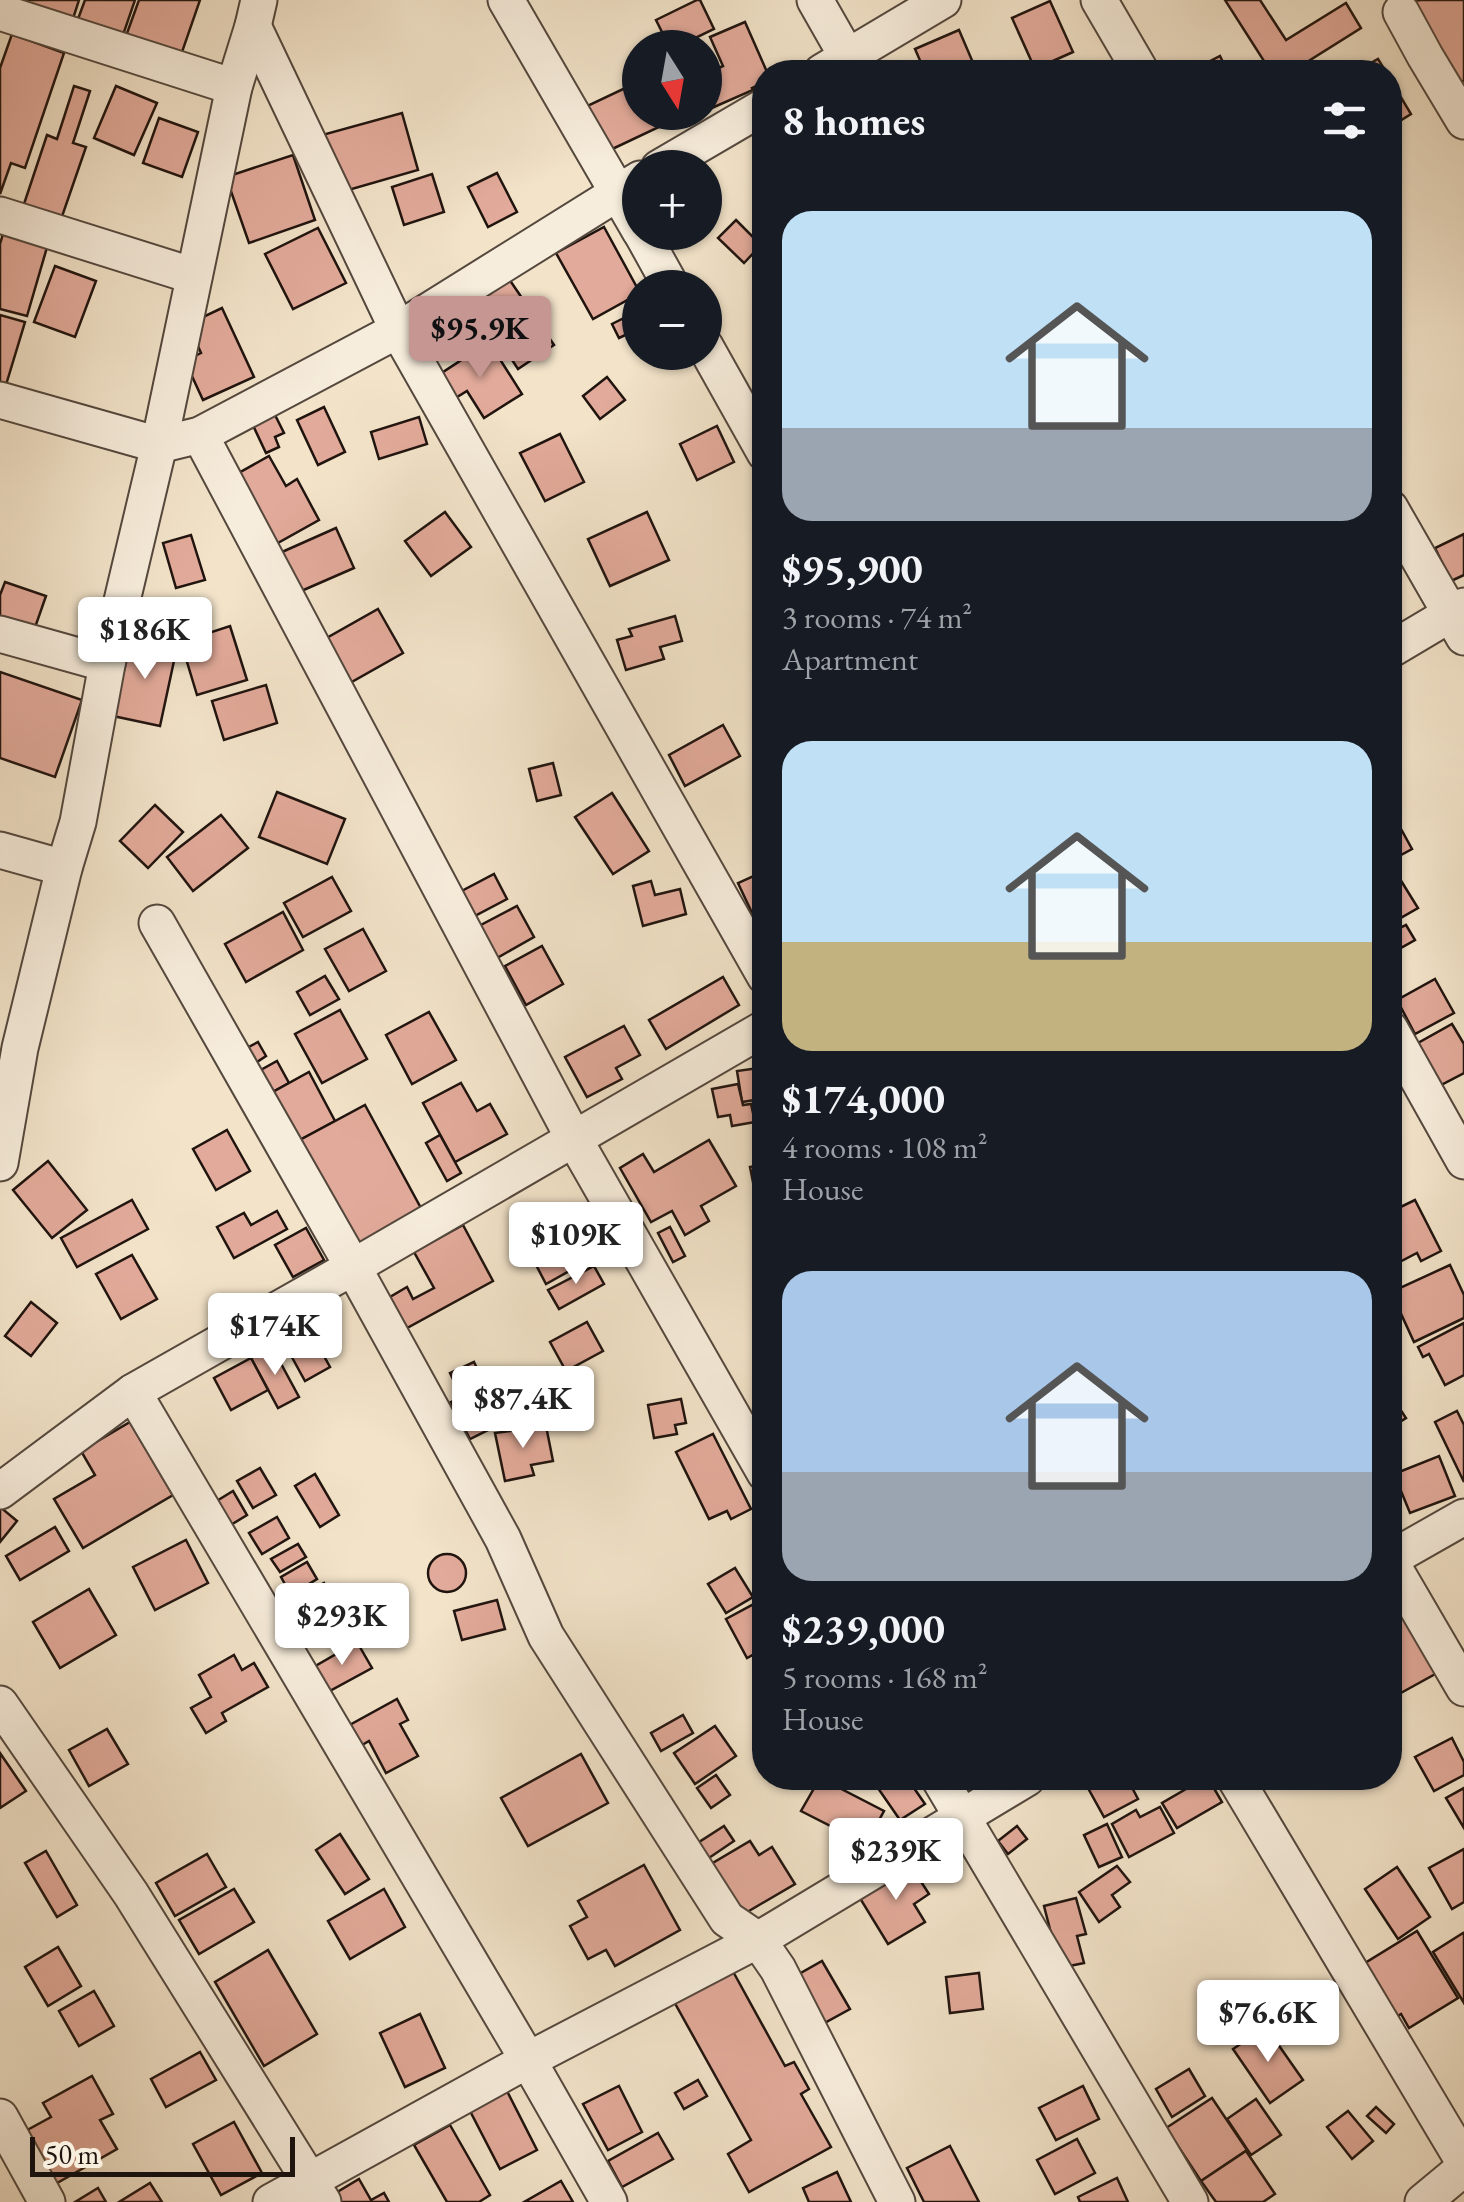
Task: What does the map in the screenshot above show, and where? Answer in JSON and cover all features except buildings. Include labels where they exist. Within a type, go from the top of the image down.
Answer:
[{"type":"street","points":[[506,0],[622,174]]},
{"type":"street","points":[[816,0],[839,60]]},
{"type":"street","points":[[854,60],[943,0]]},
{"type":"street","points":[[1099,0],[1134,60]]},
{"type":"street","points":[[0,12],[234,87]]},
{"type":"street","points":[[1402,12],[1464,121]]},
{"type":"street","points":[[0,1163],[10,1045],[78,822],[106,664],[159,445],[234,87],[256,13]]},
{"type":"street","points":[[256,13],[398,330],[752,953]]},
{"type":"street","points":[[690,150],[752,114]]},
{"type":"street","points":[[0,400],[159,445],[200,434],[398,330],[622,189]]},
{"type":"street","points":[[0,215],[194,276]]},
{"type":"street","points":[[718,370],[752,430]]},
{"type":"street","points":[[200,434],[574,1139],[752,1450]]},
{"type":"street","points":[[1402,527],[1460,619],[1402,645]]},
{"type":"street","points":[[0,634],[106,664]]},
{"type":"street","points":[[0,850],[64,868]]},
{"type":"street","points":[[157,923],[502,1538],[546,1636],[727,1919],[758,1940],[778,1969],[897,2202]]},
{"type":"street","points":[[0,1491],[133,1392],[752,1036]]},
{"type":"street","points":[[1402,1050],[1464,1161]]},
{"type":"street","points":[[133,1392],[609,2202]]},
{"type":"street","points":[[1402,1553],[1464,1517]]},
{"type":"street","points":[[1402,1581],[1464,1688]]},
{"type":"street","points":[[0,1704],[131,1894],[317,2191]]},
{"type":"street","points":[[945,1790],[1190,2202]]},
{"type":"street","points":[[271,2202],[317,2191],[528,2060],[758,1940],[1008,1790]]},
{"type":"street","points":[[1242,1790],[1464,2165],[1424,2202]]},
{"type":"street","points":[[0,2117],[47,2202]]}]
